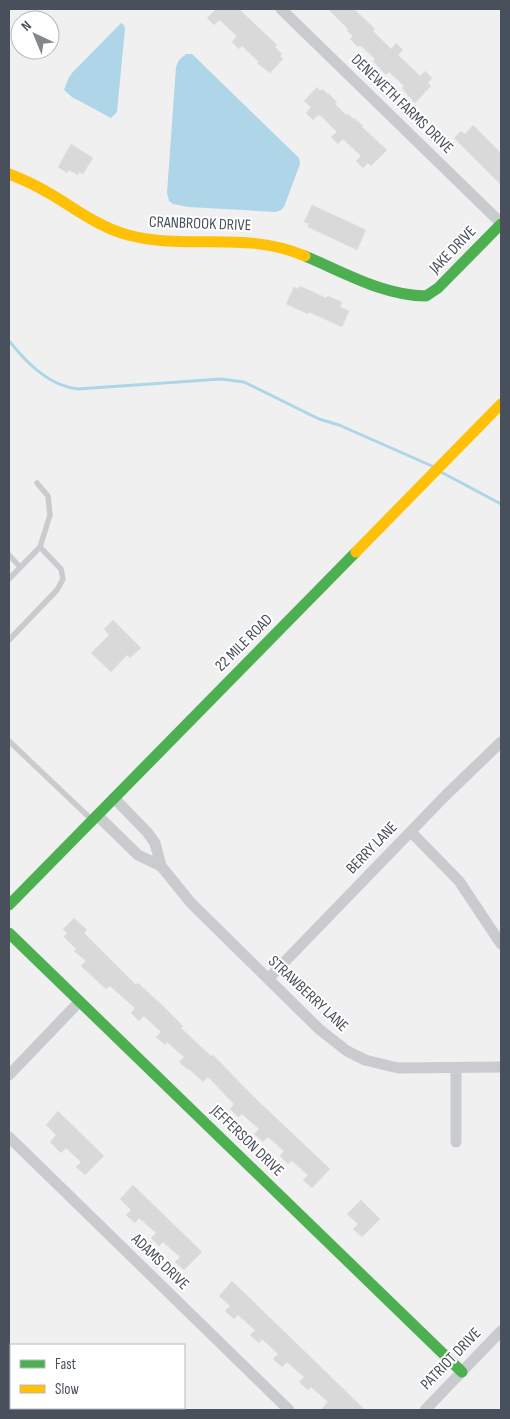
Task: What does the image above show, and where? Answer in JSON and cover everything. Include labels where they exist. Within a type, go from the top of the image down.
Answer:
[{"type":"street","name":"DENEWETH FARMS DRIVE","points":[[281,9],[501,223]]},
{"type":"street","name":"CRANBROOK DRIVE","points":[[9,174],[38,187],[99,223],[125,234],[167,242],[231,240],[274,246],[303,255],[353,277],[411,295],[426,296]]},
{"type":"street","name":"JAKE DRIVE","points":[[426,296],[438,288],[501,223]]},
{"type":"street","name":"22 MILE ROAD","points":[[9,905],[501,404]]},
{"type":"street","name":"BERRY LANE","points":[[268,979],[501,742]]},
{"type":"street","name":"STRAWBERRY LANE","points":[[114,798],[148,832],[155,843],[161,866],[191,903],[328,1037],[355,1056],[376,1064],[398,1068],[501,1068]]},
{"type":"street","name":"STRAWBERRY LANE","points":[[95,818],[138,855],[161,866]]},
{"type":"street","points":[[411,832],[459,881],[501,944]]},
{"type":"street","name":"JEFFERSON DRIVE","points":[[9,933],[462,1372]]},
{"type":"street","points":[[9,1075],[79,1002]]},
{"type":"street","points":[[456,1068],[456,1142]]},
{"type":"street","name":"ADAMS DRIVE","points":[[9,1136],[289,1410]]},
{"type":"street","name":"PATRIOT DRIVE","points":[[425,1410],[501,1331]]},
{"type":"lane","points":[[9,579],[40,547],[50,515],[48,496],[37,483]]},
{"type":"lane","points":[[9,640],[57,590],[64,579],[61,569],[40,547]]},
{"type":"lane","points":[[9,555],[20,567]]},
{"type":"lane","points":[[9,741],[95,818]]},
{"type":"water","points":[[121,23],[125,28],[117,112],[111,118],[72,97],[64,90],[72,73]]},
{"type":"water","points":[[186,54],[192,54],[299,158],[300,164],[284,207],[281,210],[276,212],[188,207],[173,204],[169,201],[167,193],[176,67],[179,60]]},
{"type":"building","points":[[216,9],[239,9],[277,45],[275,47],[282,54],[280,56],[283,59],[270,73],[257,63],[259,62],[242,46],[239,49],[232,42],[237,36],[223,23],[219,20],[214,25],[207,18]]},
{"type":"building","points":[[328,9],[354,9],[375,29],[373,31],[391,49],[396,43],[403,50],[398,55],[420,76],[425,71],[432,78],[428,83],[431,86],[415,103],[402,88],[404,86],[389,72],[386,75],[373,61],[375,59],[360,45],[358,47],[350,39],[353,36],[347,31],[348,29]]},
{"type":"building","points":[[317,87],[320,91],[322,89],[328,93],[337,102],[335,104],[346,115],[348,114],[354,118],[387,150],[371,166],[368,163],[363,168],[356,161],[361,156],[343,139],[338,144],[331,137],[337,132],[322,117],[318,115],[313,120],[306,113],[311,107],[304,101]]},
{"type":"building","points":[[473,125],[501,153],[501,185],[454,138],[461,131],[465,134]]},
{"type":"building","points":[[71,144],[93,158],[83,174],[79,172],[78,175],[69,170],[67,173],[58,167]]},
{"type":"building","points":[[312,205],[366,230],[357,250],[308,227],[309,224],[304,222]]},
{"type":"building","points":[[300,286],[326,298],[328,296],[342,302],[340,307],[349,311],[342,327],[286,304],[294,287],[298,289]]},
{"type":"building","points":[[113,620],[141,648],[130,658],[127,655],[111,672],[91,653],[109,635],[104,629]]},
{"type":"building","points":[[74,918],[87,930],[84,933],[136,985],[138,983],[164,1007],[183,1026],[181,1028],[211,1056],[213,1055],[256,1099],[330,1169],[312,1188],[303,1180],[308,1175],[292,1161],[288,1164],[280,1156],[284,1151],[268,1137],[263,1142],[254,1134],[259,1129],[242,1114],[238,1117],[230,1109],[234,1104],[208,1077],[203,1082],[188,1070],[179,1062],[184,1057],[167,1042],[165,1045],[156,1037],[161,1032],[144,1016],[139,1021],[131,1013],[135,1008],[110,986],[106,989],[81,966],[86,961],[74,951],[76,949],[64,937],[67,933],[63,929]]},
{"type":"building","points":[[58,1111],[104,1156],[85,1175],[76,1167],[81,1162],[66,1148],[61,1153],[50,1142],[56,1135],[46,1125]]},
{"type":"building","points":[[133,1185],[202,1252],[184,1270],[175,1262],[180,1257],[163,1242],[159,1246],[151,1238],[156,1233],[139,1218],[135,1223],[126,1215],[131,1210],[120,1199]]},
{"type":"building","points":[[361,1200],[380,1219],[362,1237],[353,1229],[358,1224],[347,1214]]},
{"type":"building","points":[[232,1281],[365,1410],[321,1410],[328,1402],[311,1387],[308,1390],[299,1382],[304,1377],[287,1362],[282,1367],[273,1359],[278,1354],[262,1339],[259,1343],[250,1335],[255,1330],[238,1315],[234,1319],[225,1311],[230,1306],[219,1296]]},
{"type":"waterway","points":[[9,341],[39,372],[67,387],[78,389],[221,379],[244,382],[319,419],[339,425],[432,466]]},
{"type":"waterway","points":[[441,472],[501,504]]},
{"type":"traffic: fast","points":[[305,256],[379,288],[410,295],[426,296],[438,288],[501,224]]},
{"type":"traffic: fast","points":[[9,905],[356,552]]},
{"type":"traffic: fast","points":[[9,933],[462,1372]]},
{"type":"traffic: slow","points":[[9,174],[43,190],[99,223],[128,235],[172,241],[260,244],[282,248],[305,256]]},
{"type":"traffic: slow","points":[[356,552],[501,404]]}]
